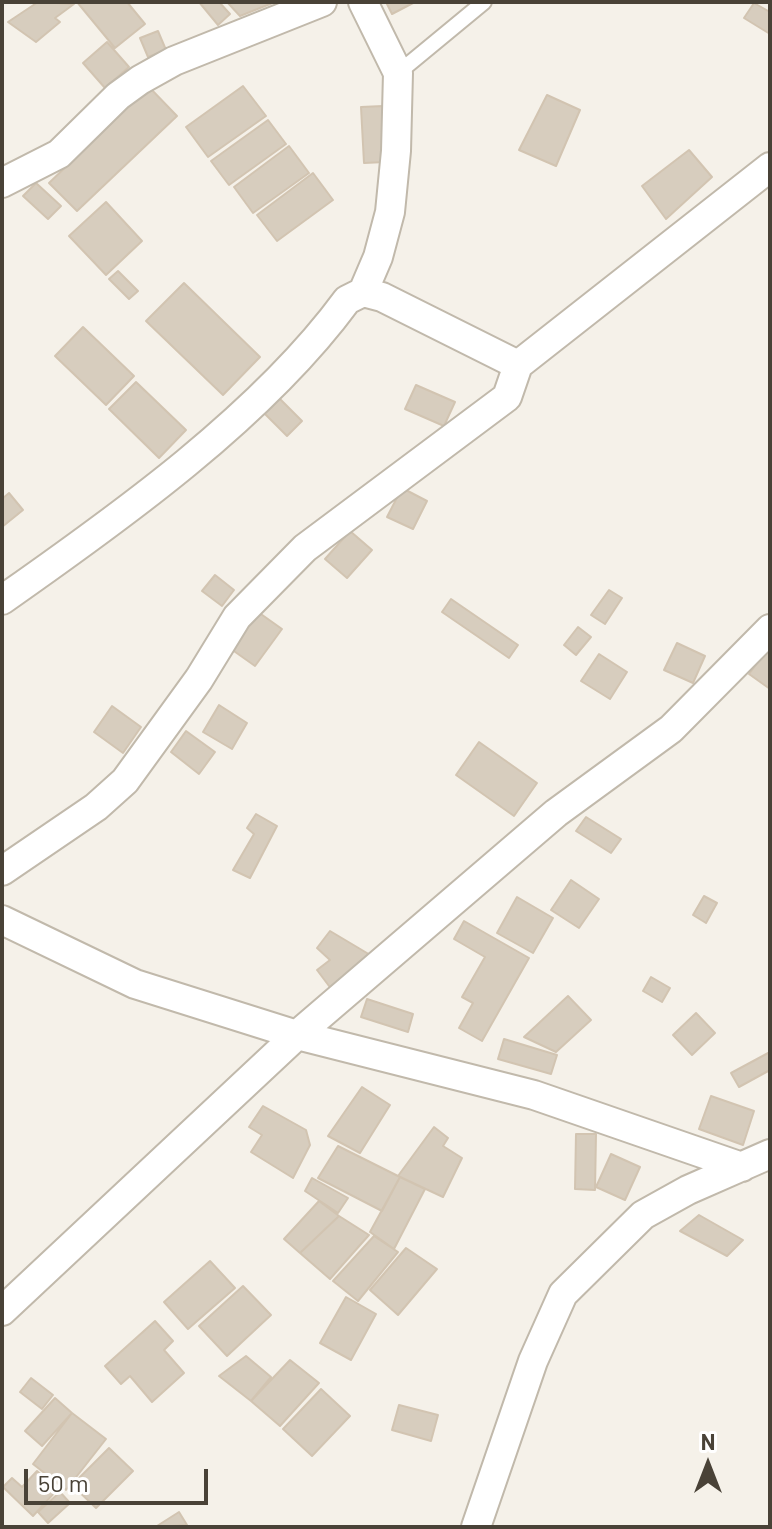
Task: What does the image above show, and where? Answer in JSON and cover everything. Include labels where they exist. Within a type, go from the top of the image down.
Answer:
[{"type":"street","points":[[2,183],[59,154],[118,96],[140,80],[174,61],[322,2]]},
{"type":"street","points":[[2,600],[76,548],[193,456],[261,395],[347,300],[363,292],[378,257],[390,212],[396,151],[398,73],[363,2]]},
{"type":"street","points":[[2,871],[96,807],[125,781],[199,679],[237,617],[305,548],[507,397],[518,365],[770,167]]},
{"type":"street","points":[[363,292],[419,314],[518,365]]},
{"type":"street","points":[[2,1311],[297,1035],[556,813],[671,729],[770,629]]},
{"type":"street","points":[[2,920],[135,984],[297,1035],[534,1095],[742,1167]]},
{"type":"street","points":[[476,1527],[533,1361],[563,1294],[643,1215],[688,1190],[770,1154]]},
{"type":"lane","points":[[398,73],[484,2]]},
{"type":"building","points":[[38,2],[74,4],[55,18],[60,22],[36,42],[8,22]]},
{"type":"building","points":[[77,2],[127,2],[145,24],[115,48]]},
{"type":"building","points":[[199,2],[219,2],[230,14],[218,25]]},
{"type":"building","points":[[227,2],[275,2],[240,16]]},
{"type":"building","points":[[386,2],[415,2],[392,14]]},
{"type":"building","points":[[754,3],[770,12],[770,34],[744,18]]},
{"type":"building","points":[[158,31],[166,50],[148,57],[140,38]]},
{"type":"building","points":[[107,42],[129,67],[105,88],[83,63]]},
{"type":"building","points":[[243,86],[266,116],[208,157],[186,127]]},
{"type":"building","points":[[149,87],[177,116],[77,211],[49,183]]},
{"type":"building","points":[[547,95],[580,110],[556,166],[519,150]]},
{"type":"building","points":[[383,106],[385,162],[364,163],[361,107]]},
{"type":"building","points":[[268,120],[286,144],[229,185],[211,161]]},
{"type":"building","points":[[289,146],[309,173],[253,213],[234,187]]},
{"type":"building","points":[[689,150],[712,177],[666,219],[642,186]]},
{"type":"building","points":[[313,173],[333,200],[277,241],[257,215]]},
{"type":"building","points":[[36,183],[61,206],[48,219],[23,196]]},
{"type":"building","points":[[106,202],[142,241],[106,275],[69,236]]},
{"type":"building","points":[[118,271],[138,291],[129,299],[109,279]]},
{"type":"building","points":[[184,283],[260,357],[223,395],[146,321]]},
{"type":"building","points":[[83,327],[134,376],[106,405],[55,356]]},
{"type":"building","points":[[136,382],[186,430],[159,458],[109,409]]},
{"type":"building","points":[[416,385],[455,402],[444,426],[405,409]]},
{"type":"building","points":[[275,394],[302,421],[287,436],[260,409]]},
{"type":"building","points":[[402,488],[427,501],[413,529],[387,517]]},
{"type":"building","points":[[9,493],[23,510],[2,527],[2,499]]},
{"type":"building","points":[[350,531],[372,550],[347,578],[325,559]]},
{"type":"building","points":[[215,575],[234,590],[222,606],[202,591]]},
{"type":"building","points":[[609,590],[622,598],[605,624],[591,615]]},
{"type":"building","points":[[451,599],[518,645],[509,658],[442,612]]},
{"type":"building","points":[[251,607],[282,629],[255,666],[224,644]]},
{"type":"building","points":[[578,627],[591,637],[576,655],[564,645]]},
{"type":"building","points":[[677,643],[705,656],[693,683],[664,670]]},
{"type":"building","points":[[770,646],[770,689],[749,674]]},
{"type":"building","points":[[599,654],[627,672],[610,699],[581,681]]},
{"type":"building","points":[[219,705],[247,723],[232,749],[203,732]]},
{"type":"building","points":[[112,706],[141,727],[123,753],[94,732]]},
{"type":"building","points":[[186,731],[215,752],[199,774],[171,752]]},
{"type":"building","points":[[479,742],[537,783],[514,816],[456,775]]},
{"type":"building","points":[[256,814],[277,826],[250,878],[233,870],[254,834],[247,828]]},
{"type":"building","points":[[586,817],[621,839],[611,853],[576,831]]},
{"type":"building","points":[[571,880],[599,899],[579,928],[551,910]]},
{"type":"building","points":[[704,896],[717,903],[706,923],[693,915]]},
{"type":"building","points":[[517,897],[553,918],[533,953],[497,933]]},
{"type":"building","points":[[464,921],[529,958],[482,1041],[459,1028],[473,1003],[462,997],[485,957],[454,939]]},
{"type":"building","points":[[330,931],[377,959],[332,990],[317,970],[330,960],[317,948]]},
{"type":"building","points":[[651,977],[670,988],[662,1002],[643,991]]},
{"type":"building","points":[[568,996],[591,1020],[556,1052],[524,1037]]},
{"type":"building","points":[[367,999],[413,1014],[408,1032],[361,1017]]},
{"type":"building","points":[[696,1013],[715,1033],[692,1055],[673,1035]]},
{"type":"building","points":[[504,1039],[557,1055],[551,1074],[498,1059]]},
{"type":"building","points":[[770,1052],[770,1070],[739,1087],[731,1073]]},
{"type":"building","points":[[362,1087],[390,1105],[360,1153],[328,1136]]},
{"type":"building","points":[[711,1096],[754,1111],[743,1145],[699,1129]]},
{"type":"building","points":[[263,1106],[306,1130],[310,1145],[293,1178],[251,1152],[262,1135],[249,1127]]},
{"type":"building","points":[[434,1127],[448,1138],[443,1146],[462,1158],[443,1197],[398,1176]]},
{"type":"building","points":[[576,1134],[596,1134],[595,1190],[575,1189]]},
{"type":"building","points":[[338,1146],[400,1177],[382,1211],[318,1178]]},
{"type":"building","points":[[611,1154],[640,1167],[625,1200],[596,1187]]},
{"type":"building","points":[[400,1177],[425,1189],[394,1249],[370,1232]]},
{"type":"building","points":[[312,1178],[348,1198],[338,1213],[305,1191]]},
{"type":"building","points":[[319,1201],[339,1216],[300,1253],[284,1239]]},
{"type":"building","points":[[699,1215],[743,1240],[727,1256],[680,1231]]},
{"type":"building","points":[[339,1216],[369,1235],[330,1279],[300,1253]]},
{"type":"building","points":[[374,1236],[398,1252],[358,1301],[333,1281]]},
{"type":"building","points":[[406,1248],[437,1269],[398,1315],[370,1290]]},
{"type":"building","points":[[210,1261],[235,1288],[188,1329],[164,1302]]},
{"type":"building","points":[[243,1286],[271,1315],[227,1356],[199,1326]]},
{"type":"building","points":[[346,1297],[376,1314],[351,1360],[320,1343]]},
{"type":"building","points":[[155,1321],[173,1341],[164,1350],[184,1373],[152,1402],[130,1376],[121,1384],[105,1366]]},
{"type":"building","points":[[246,1356],[271,1377],[251,1401],[219,1376]]},
{"type":"building","points":[[290,1360],[319,1383],[280,1426],[251,1401]]},
{"type":"building","points":[[31,1378],[53,1395],[42,1409],[20,1392]]},
{"type":"building","points":[[321,1389],[350,1416],[312,1456],[283,1429]]},
{"type":"building","points":[[55,1398],[72,1413],[42,1446],[25,1431]]},
{"type":"building","points":[[399,1405],[438,1415],[431,1441],[392,1430]]},
{"type":"building","points":[[72,1413],[106,1439],[66,1490],[33,1464]]},
{"type":"building","points":[[109,1448],[133,1471],[96,1508],[72,1485]]},
{"type":"building","points":[[37,1471],[57,1490],[33,1516],[3,1487],[12,1478],[22,1487]]},
{"type":"building","points":[[60,1492],[70,1503],[48,1523],[38,1512]]},
{"type":"building","points":[[179,1512],[187,1525],[157,1527],[157,1526]]}]
